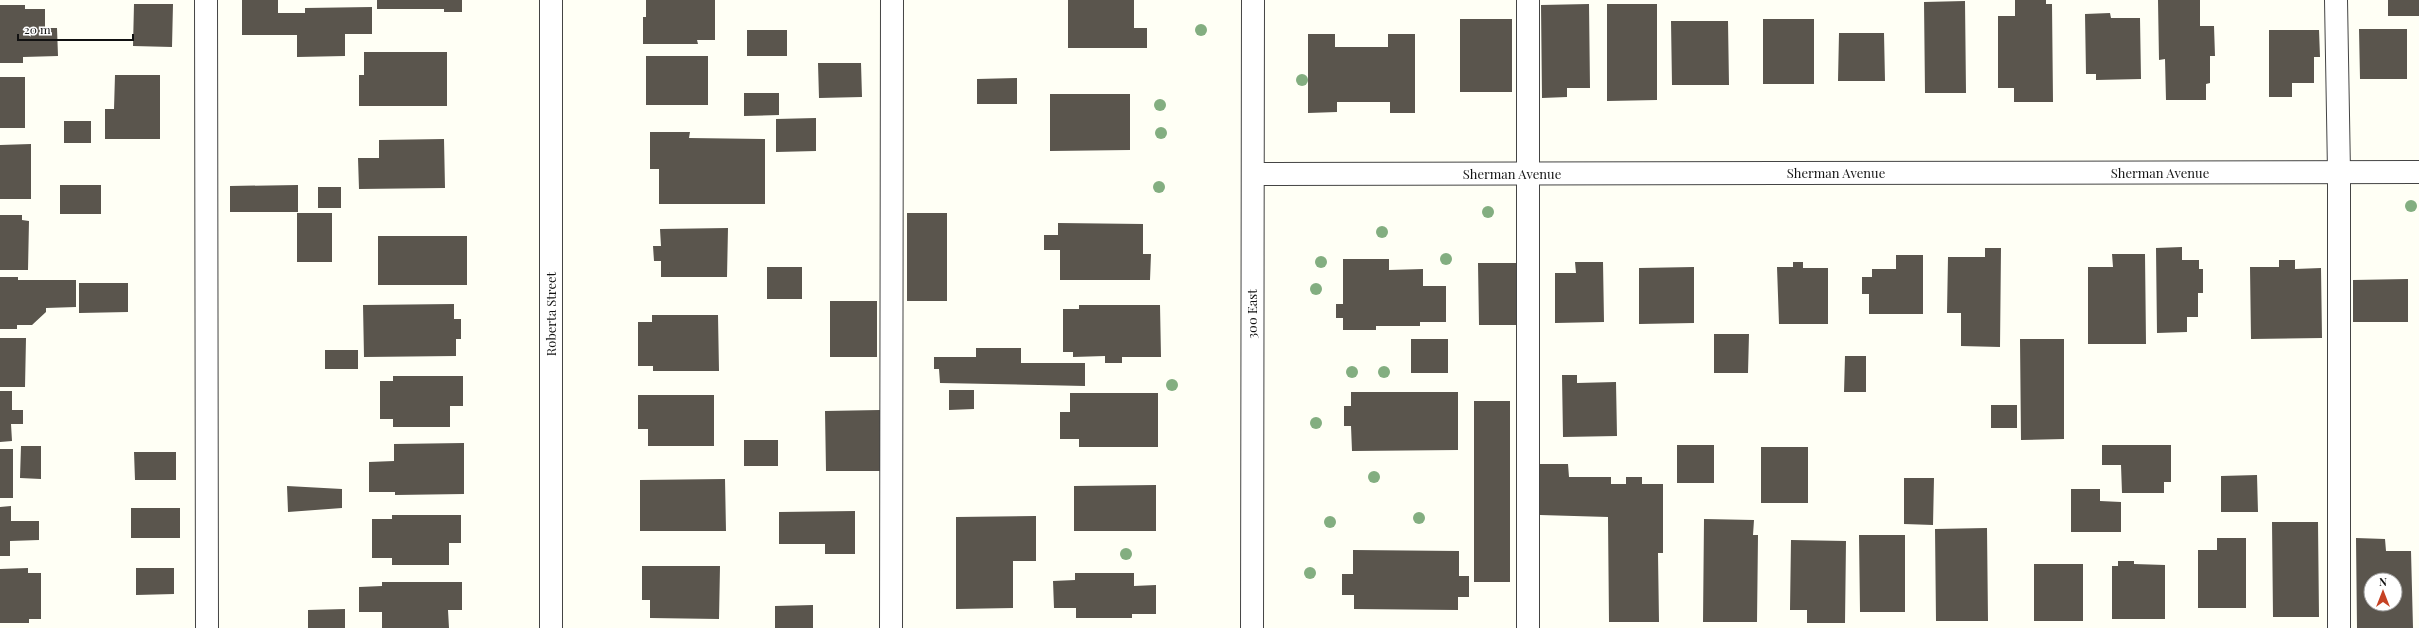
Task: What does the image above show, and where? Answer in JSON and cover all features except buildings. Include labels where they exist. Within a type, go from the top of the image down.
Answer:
[{"type":"street","points":[[206,0],[207,628]]},
{"type":"street","name":"Roberta Street","points":[[551,0],[551,628]]},
{"type":"street","points":[[891,628],[892,0]]},
{"type":"street","name":"300 East","points":[[1252,628],[1253,0]]},
{"type":"street","points":[[1528,0],[1528,628]]},
{"type":"street","points":[[2336,0],[2339,172],[2339,628]]},
{"type":"street","name":"Sherman Avenue","points":[[1253,174],[2419,172]]}]
